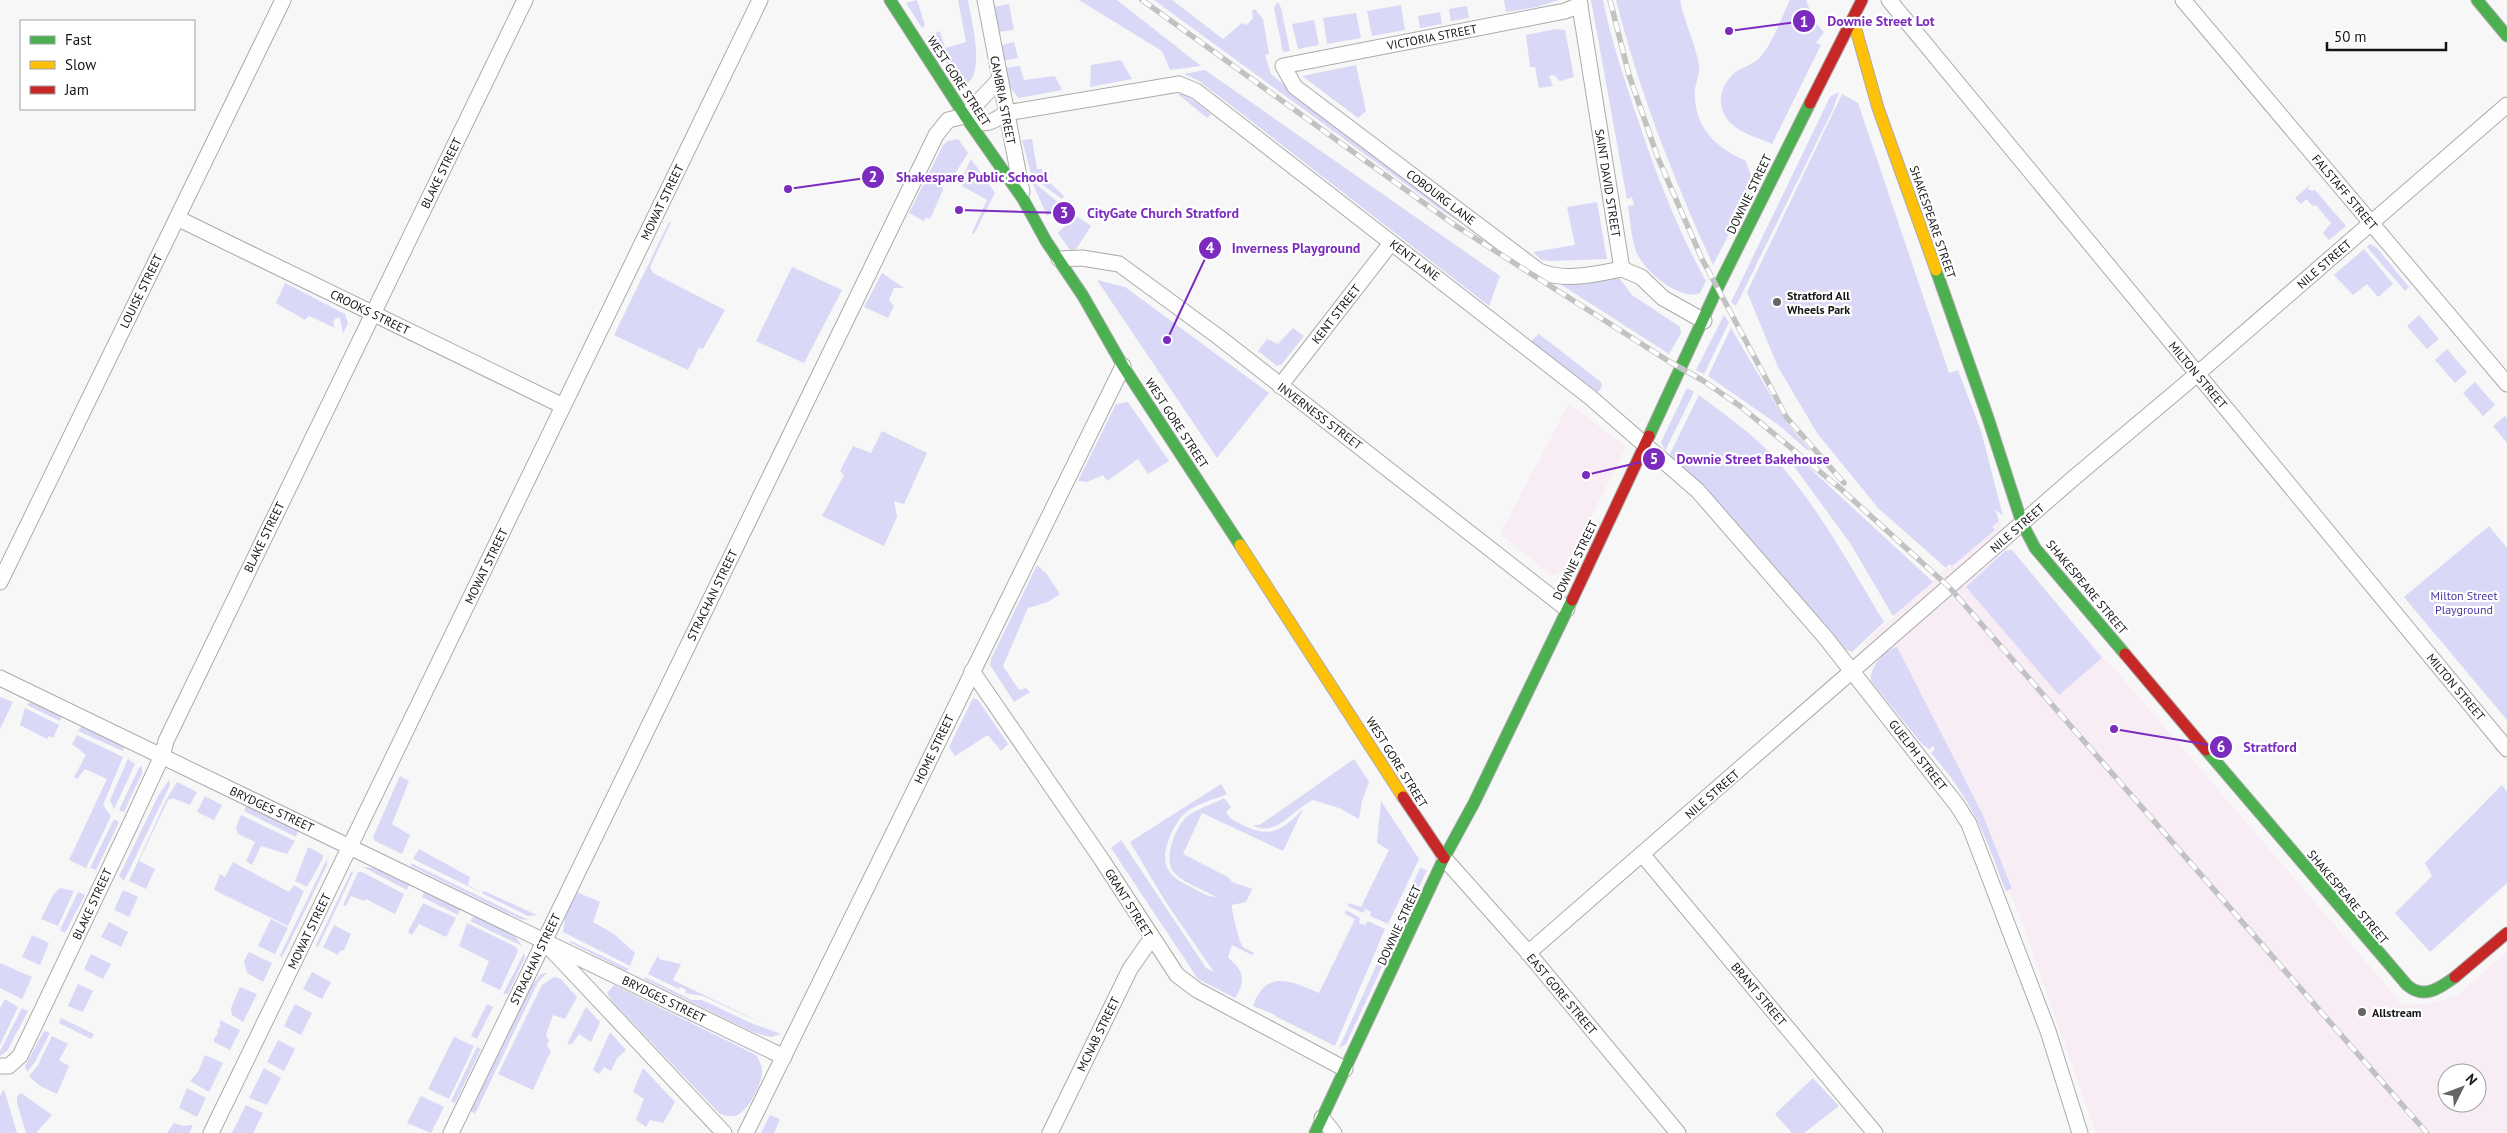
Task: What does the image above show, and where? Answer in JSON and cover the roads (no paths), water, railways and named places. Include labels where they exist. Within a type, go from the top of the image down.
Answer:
[{"type":"street","name":"LOUISE STREET","points":[[0,582],[283,0]]},
{"type":"street","name":"BLAKE STREET","points":[[0,1066],[9,1066],[20,1056],[162,756],[174,724],[525,0]]},
{"type":"street","name":"MOWAT STREET","points":[[211,1133],[760,0]]},
{"type":"street","name":"WEST GORE STREET","points":[[890,0],[965,116],[1023,199],[1123,366],[1380,759],[1434,846],[1444,858]]},
{"type":"street","name":"CAMBRIA STREET","points":[[985,0],[1023,199]]},
{"type":"street","name":"DOWNIE STREET","points":[[1315,1133],[1444,858],[1474,803],[1774,175],[1862,0]]},
{"type":"street","name":"MILTON STREET","points":[[1889,0],[2507,749]]},
{"type":"street","name":"FALSTAFF STREET","points":[[2183,0],[2507,384]]},
{"type":"street","points":[[2477,0],[2507,36]]},
{"type":"street","name":"VICTORIA STREET","points":[[1283,66],[1565,12],[1580,2]]},
{"type":"street","name":"SAINT DAVID STREET","points":[[1580,2],[1622,269]]},
{"type":"street","name":"SHAKESPEARE STREET","points":[[1853,19],[1878,108],[1988,418],[2022,523],[2035,548],[2401,980],[2415,992],[2426,994],[2444,986],[2507,933]]},
{"type":"street","name":"COBOURG LANE","points":[[1283,66],[1294,87],[1539,271],[1553,277],[1582,276],[1622,269]]},
{"type":"street","name":"STRACHAN STREET","points":[[451,1133],[936,135],[948,120],[965,116],[999,80]]},
{"type":"street","name":"KENT LANE","points":[[1006,113],[1179,84],[1196,91],[1516,338],[1645,444]]},
{"type":"street","name":"NILE STREET","points":[[1528,953],[2022,523],[2507,105]]},
{"type":"street","points":[[965,116],[979,124],[989,124],[1006,113]]},
{"type":"street","name":"CROOKS STREET","points":[[177,218],[563,406]]},
{"type":"street","name":"KENT STREET","points":[[1280,386],[1391,242]]},
{"type":"street","name":"INVERNESS STREET","points":[[1059,259],[1082,258],[1119,264],[1280,386],[1567,609]]},
{"type":"street","points":[[1622,269],[1640,277],[1663,298],[1704,321]]},
{"type":"street","name":"HOME STREET","points":[[746,1133],[1123,366]]},
{"type":"street","name":"GUELPH STREET","points":[[1645,444],[1698,491],[1720,515],[1852,672],[1957,805],[1969,824],[2048,1031],[2080,1133]]},
{"type":"street","name":"GRANT STREET","points":[[972,671],[1102,860],[1177,976],[1190,987],[1345,1069]]},
{"type":"street","name":"BRYDGES STREET","points":[[0,678],[784,1057]]},
{"type":"street","name":"BRANT STREET","points":[[1642,854],[1875,1133]]},
{"type":"street","name":"EAST GORE STREET","points":[[1444,858],[1528,953],[1678,1133]]},
{"type":"street","name":"MCNAB STREET","points":[[1050,1133],[1130,969],[1151,938]]},
{"type":"street","name":"BRYDGES STREET","points":[[544,942],[724,1133]]},
{"type":"street","points":[[1322,1118],[1334,1133]]},
{"type":"railway","points":[[1142,0],[1456,226],[1670,362],[1702,380],[1740,406],[1841,489],[1949,587],[2427,1133]]},
{"type":"railway","points":[[1610,0],[1629,75],[1658,158],[1702,259],[1787,418],[1844,483]]},
{"type":"place","name":"Downie Street Lot","points":[[1729,31]]},
{"type":"place","name":"Shakespare Public School","points":[[788,189]]},
{"type":"place","name":"CityGate Church Stratford","points":[[959,210]]},
{"type":"place","name":"Stratford All Wheels Park","points":[[1777,302]]},
{"type":"place","name":"Inverness Playground","points":[[1167,340]]},
{"type":"place","name":"Downie Street Bakehouse","points":[[1586,475]]},
{"type":"place","name":"Stratford","points":[[2114,729]]},
{"type":"place","name":"Allstream","points":[[2362,1012]]},
{"type":"park label","name":"Milton Street Playground","points":[[2464,602]]}]
